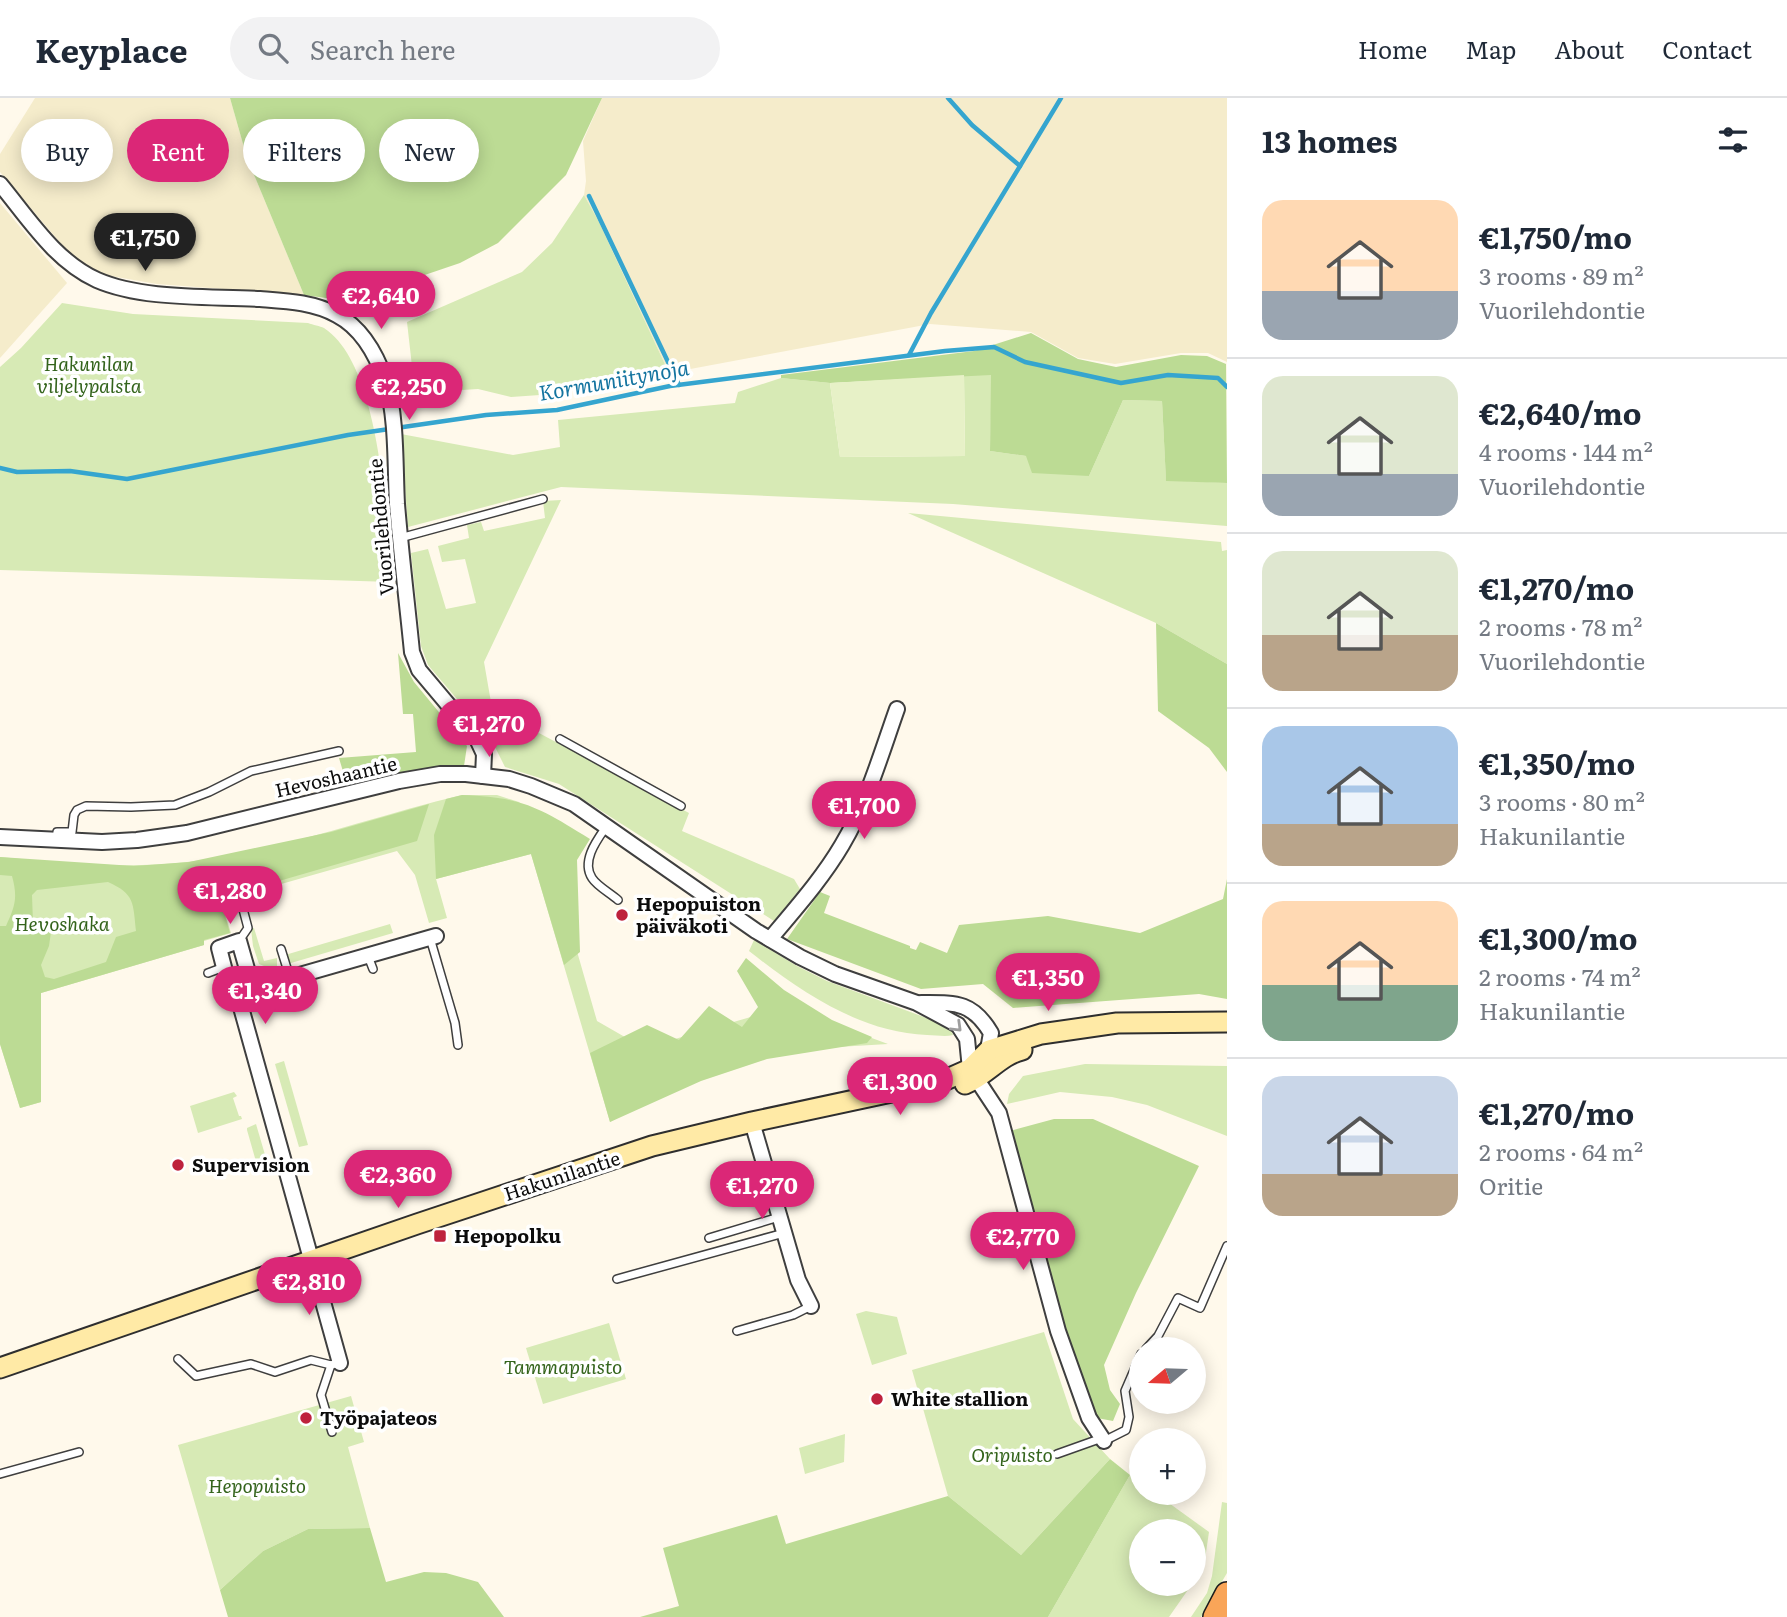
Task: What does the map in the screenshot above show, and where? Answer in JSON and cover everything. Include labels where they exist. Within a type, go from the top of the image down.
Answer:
[{"type":"highway","points":[[1214,1617],[1227,1594]]},
{"type":"main road","name":"Hakunilantie","points":[[973,1074],[989,1050],[1041,1034],[1117,1023],[1227,1022]]},
{"type":"main road","name":"Hakunilantie","points":[[0,1368],[603,1161],[663,1143],[812,1108],[947,1090],[1010,1053],[1086,1036],[1227,1030]]},
{"type":"street","name":"Vuorilehdontie","points":[[0,184],[64,261],[98,280],[114,286],[158,293],[302,303],[339,316],[364,337],[386,384],[390,405],[412,652],[419,670],[477,739],[484,754],[483,776]]},
{"type":"street","points":[[770,939],[816,883],[844,843],[897,709]]},
{"type":"street","name":"Hevoshaantie","points":[[0,837],[56,841],[137,840],[187,833],[399,781],[440,774],[509,779],[574,804],[770,939],[835,974],[917,1003],[958,1025],[967,1039],[973,1074]]},
{"type":"street","points":[[237,993],[290,978],[371,962],[433,937]]},
{"type":"street","points":[[237,993],[247,969],[239,941],[219,948],[226,975],[237,993],[312,1262],[336,1364]]},
{"type":"street","name":"Hevoshaantie","points":[[917,1003],[947,1003],[973,1010],[991,1033],[989,1050]]},
{"type":"street","points":[[973,1074],[999,1113],[1058,1331],[1089,1418],[1103,1440]]},
{"type":"street","points":[[751,1122],[798,1280],[811,1306]]},
{"type":"lane","points":[[400,538],[543,499]]},
{"type":"lane","points":[[560,738],[681,806]]},
{"type":"lane","points":[[56,841],[57,832],[72,832],[74,815],[77,810],[86,806],[143,807],[175,804],[202,795],[251,772],[339,751]]},
{"type":"lane","points":[[607,827],[593,845],[589,871],[592,879],[618,900]]},
{"type":"lane","points":[[239,941],[248,928],[243,909]]},
{"type":"lane","points":[[433,937],[455,1023],[457,1045]]},
{"type":"lane","points":[[281,949],[290,978]]},
{"type":"lane","points":[[208,973],[224,967]]},
{"type":"lane","points":[[709,1238],[779,1217]]},
{"type":"lane","points":[[617,1279],[784,1233]]},
{"type":"lane","points":[[1157,1337],[1178,1298],[1200,1308],[1227,1246]]},
{"type":"lane","points":[[737,1331],[793,1315],[811,1306]]},
{"type":"lane","points":[[178,1359],[196,1376],[251,1364],[275,1372],[311,1360],[336,1364],[321,1395],[332,1432]]},
{"type":"lane","points":[[1057,1454],[1126,1430],[1129,1416],[1125,1391],[1129,1382]]},
{"type":"lane","points":[[0,1475],[79,1452]]},
{"type":"shaded area","points":[[35,98],[230,98],[243,144],[243,182],[257,182],[304,295],[157,284],[99,274],[79,265],[0,172],[0,154],[21,120],[21,182],[113,182],[113,119],[22,119]]},
{"type":"shaded area","points":[[602,98],[1227,98],[1227,362],[1208,353],[1181,353],[1115,364],[1078,358],[1031,332],[930,324],[669,373],[584,195],[586,181],[583,141]]},
{"type":"shaded area","points":[[0,203],[67,283],[0,358]]},
{"type":"green space","points":[[230,98],[602,98],[566,175],[498,243],[460,263],[348,301],[304,295],[257,182],[365,182],[365,119],[243,119],[243,144]]},
{"type":"green space","points":[[584,195],[669,373],[540,395],[511,397],[478,389],[415,393],[407,322],[522,272],[552,243]]},
{"type":"green space","name":"Hakunilan viljelypalsta","points":[[62,303],[133,314],[308,323],[324,328],[343,347],[358,374],[369,408],[383,483],[392,582],[0,570],[0,367]]},
{"type":"green space","points":[[1031,333],[1078,359],[1116,367],[1181,355],[1207,356],[1226,364],[1227,483],[1166,481],[1162,401],[1123,400],[1089,476],[1032,473],[1026,456],[990,451],[991,375],[830,383],[781,378],[781,375],[974,351]]},
{"type":"green space","points":[[964,375],[992,375],[990,451],[1026,456],[1089,476],[1123,400],[1162,401],[1166,480],[1227,483],[1227,526],[953,504],[561,487],[408,527],[401,434],[513,455],[560,447],[558,420],[735,403],[738,392],[781,378],[830,383],[840,457],[965,456]]},
{"type":"green space","points":[[964,375],[965,456],[840,457],[830,383]]},
{"type":"green space","points":[[561,500],[484,662],[492,708],[689,813],[682,831],[794,879],[800,889],[774,921],[559,784],[505,767],[491,739],[428,665],[421,646],[411,553],[428,549],[446,609],[476,603],[465,559],[442,562],[438,546],[469,538],[467,525],[481,522],[484,531],[545,518],[543,501]]},
{"type":"green space","points":[[908,513],[1221,542],[1222,551],[1227,550],[1227,664],[1156,623]]},
{"type":"green space","points":[[1156,623],[1227,664],[1227,772],[1209,748],[1158,711]]},
{"type":"green space","points":[[398,653],[414,682],[467,746],[464,766],[397,773],[347,785],[339,758],[416,752],[413,714],[403,714]]},
{"type":"green space","name":"Hevoshaka","points":[[462,795],[497,795],[519,802],[545,840],[597,1021],[644,1048],[761,1014],[831,1023],[888,1044],[788,1050],[736,1062],[658,1096],[610,1122],[531,854],[436,879],[447,918],[429,923],[415,875],[397,851],[221,901],[231,933],[204,941],[204,945],[41,993],[41,1102],[20,1108],[0,1044],[0,857],[116,865],[187,862],[291,842]]},
{"type":"green space","points":[[462,795],[501,798],[530,806],[590,839],[577,860],[580,952],[564,965],[531,854],[436,879],[434,835],[446,799]]},
{"type":"green space","points":[[429,804],[417,841],[220,898],[230,933],[204,940],[204,945],[41,993],[41,1102],[20,1108],[0,1044],[0,926],[6,926],[13,907],[15,890],[12,876],[0,875],[0,857],[134,866],[189,862],[331,832]],"holes":[[[108,882],[117,886],[131,900],[136,931],[116,937],[106,962],[54,979],[45,977],[41,965],[49,946],[51,932],[42,931],[33,923],[32,895],[37,890]]]},
{"type":"green space","points":[[1227,879],[1227,999],[1199,994],[1013,1008],[983,984],[921,989],[787,939],[820,892],[830,896],[824,913],[916,950],[920,942],[947,953],[959,925],[1048,916],[1140,933],[1223,899]]},
{"type":"green space","points":[[390,924],[393,933],[291,963],[285,955]]},
{"type":"green space","points":[[254,928],[264,961],[277,958],[277,966],[269,968],[259,964],[253,946],[251,929]]},
{"type":"green space","points":[[754,940],[827,981],[940,1023],[951,1029],[953,1035],[902,1032],[855,1018],[810,995],[749,951]]},
{"type":"green space","points":[[746,958],[784,990],[832,1020],[872,1037],[867,1043],[767,1059],[701,1081],[610,1122],[590,1053],[647,1025],[679,1040],[709,1006],[742,1027],[758,1007],[737,971]]},
{"type":"green space","points":[[284,1061],[308,1145],[299,1147],[275,1064]]},
{"type":"green space","points":[[1085,1064],[1227,1066],[1227,1136],[1147,1105],[1112,1097],[1060,1092],[1007,1104],[1009,1094],[1023,1076]]},
{"type":"green space","points":[[234,1092],[237,1096],[233,1098],[242,1119],[198,1133],[190,1106]]},
{"type":"green space","points":[[1054,1119],[1093,1119],[1199,1166],[1136,1293],[1104,1365],[1110,1390],[1120,1404],[1113,1421],[1097,1418],[1065,1335],[1010,1131]]},
{"type":"green space","points":[[256,1124],[268,1165],[257,1165],[247,1130]]},
{"type":"green space","points":[[866,1311],[897,1317],[907,1354],[872,1365],[856,1314]]},
{"type":"green space","name":"Tammapuisto","points":[[609,1323],[626,1379],[543,1404],[526,1348]]},
{"type":"green space","name":"Oripuisto","points":[[1044,1332],[1073,1419],[1110,1459],[1021,1555],[948,1496],[912,1370]]},
{"type":"green space","name":"Hepopuisto","points":[[351,1396],[364,1442],[348,1447],[370,1528],[308,1529],[263,1551],[220,1590],[178,1445]]},
{"type":"green space","points":[[845,1434],[844,1462],[805,1474],[799,1448]]},
{"type":"green space","points":[[1110,1459],[1129,1474],[1048,1617],[640,1617],[679,1606],[663,1548],[777,1515],[786,1544],[948,1496],[1021,1555]]},
{"type":"green space","points":[[1129,1477],[1129,1505],[1172,1505],[1191,1519],[1129,1519],[1129,1596],[1184,1596],[1169,1617],[1048,1617]]},
{"type":"green space","points":[[1222,1502],[1227,1503],[1227,1573],[1201,1617],[1191,1617],[1206,1596],[1212,1576]]},
{"type":"green space","points":[[370,1528],[386,1582],[424,1572],[446,1573],[478,1582],[504,1617],[228,1617],[220,1590],[263,1551],[308,1529]]},
{"type":"green space","points":[[1206,1530],[1209,1532],[1206,1552]]},
{"type":"waterway","points":[[909,355],[931,313],[1020,166],[972,125],[948,98]]},
{"type":"waterway","points":[[1020,166],[1061,98]]},
{"type":"waterway","points":[[589,196],[679,385]]},
{"type":"waterway","name":"Kormuniitynoja","points":[[0,468],[17,472],[70,471],[127,479],[348,435],[486,415],[557,410],[670,386],[994,347],[1025,362],[1121,383],[1168,375],[1218,378],[1227,387]]},
{"type":"place","name":"Hepopuiston päiväkoti","points":[[622,915]]},
{"type":"place","name":"Supervision","points":[[178,1165]]},
{"type":"place","name":"Hepopolku","points":[[440,1236]]},
{"type":"place","name":"White stallion","points":[[877,1399]]},
{"type":"place","name":"Työpajateos","points":[[306,1418]]}]
